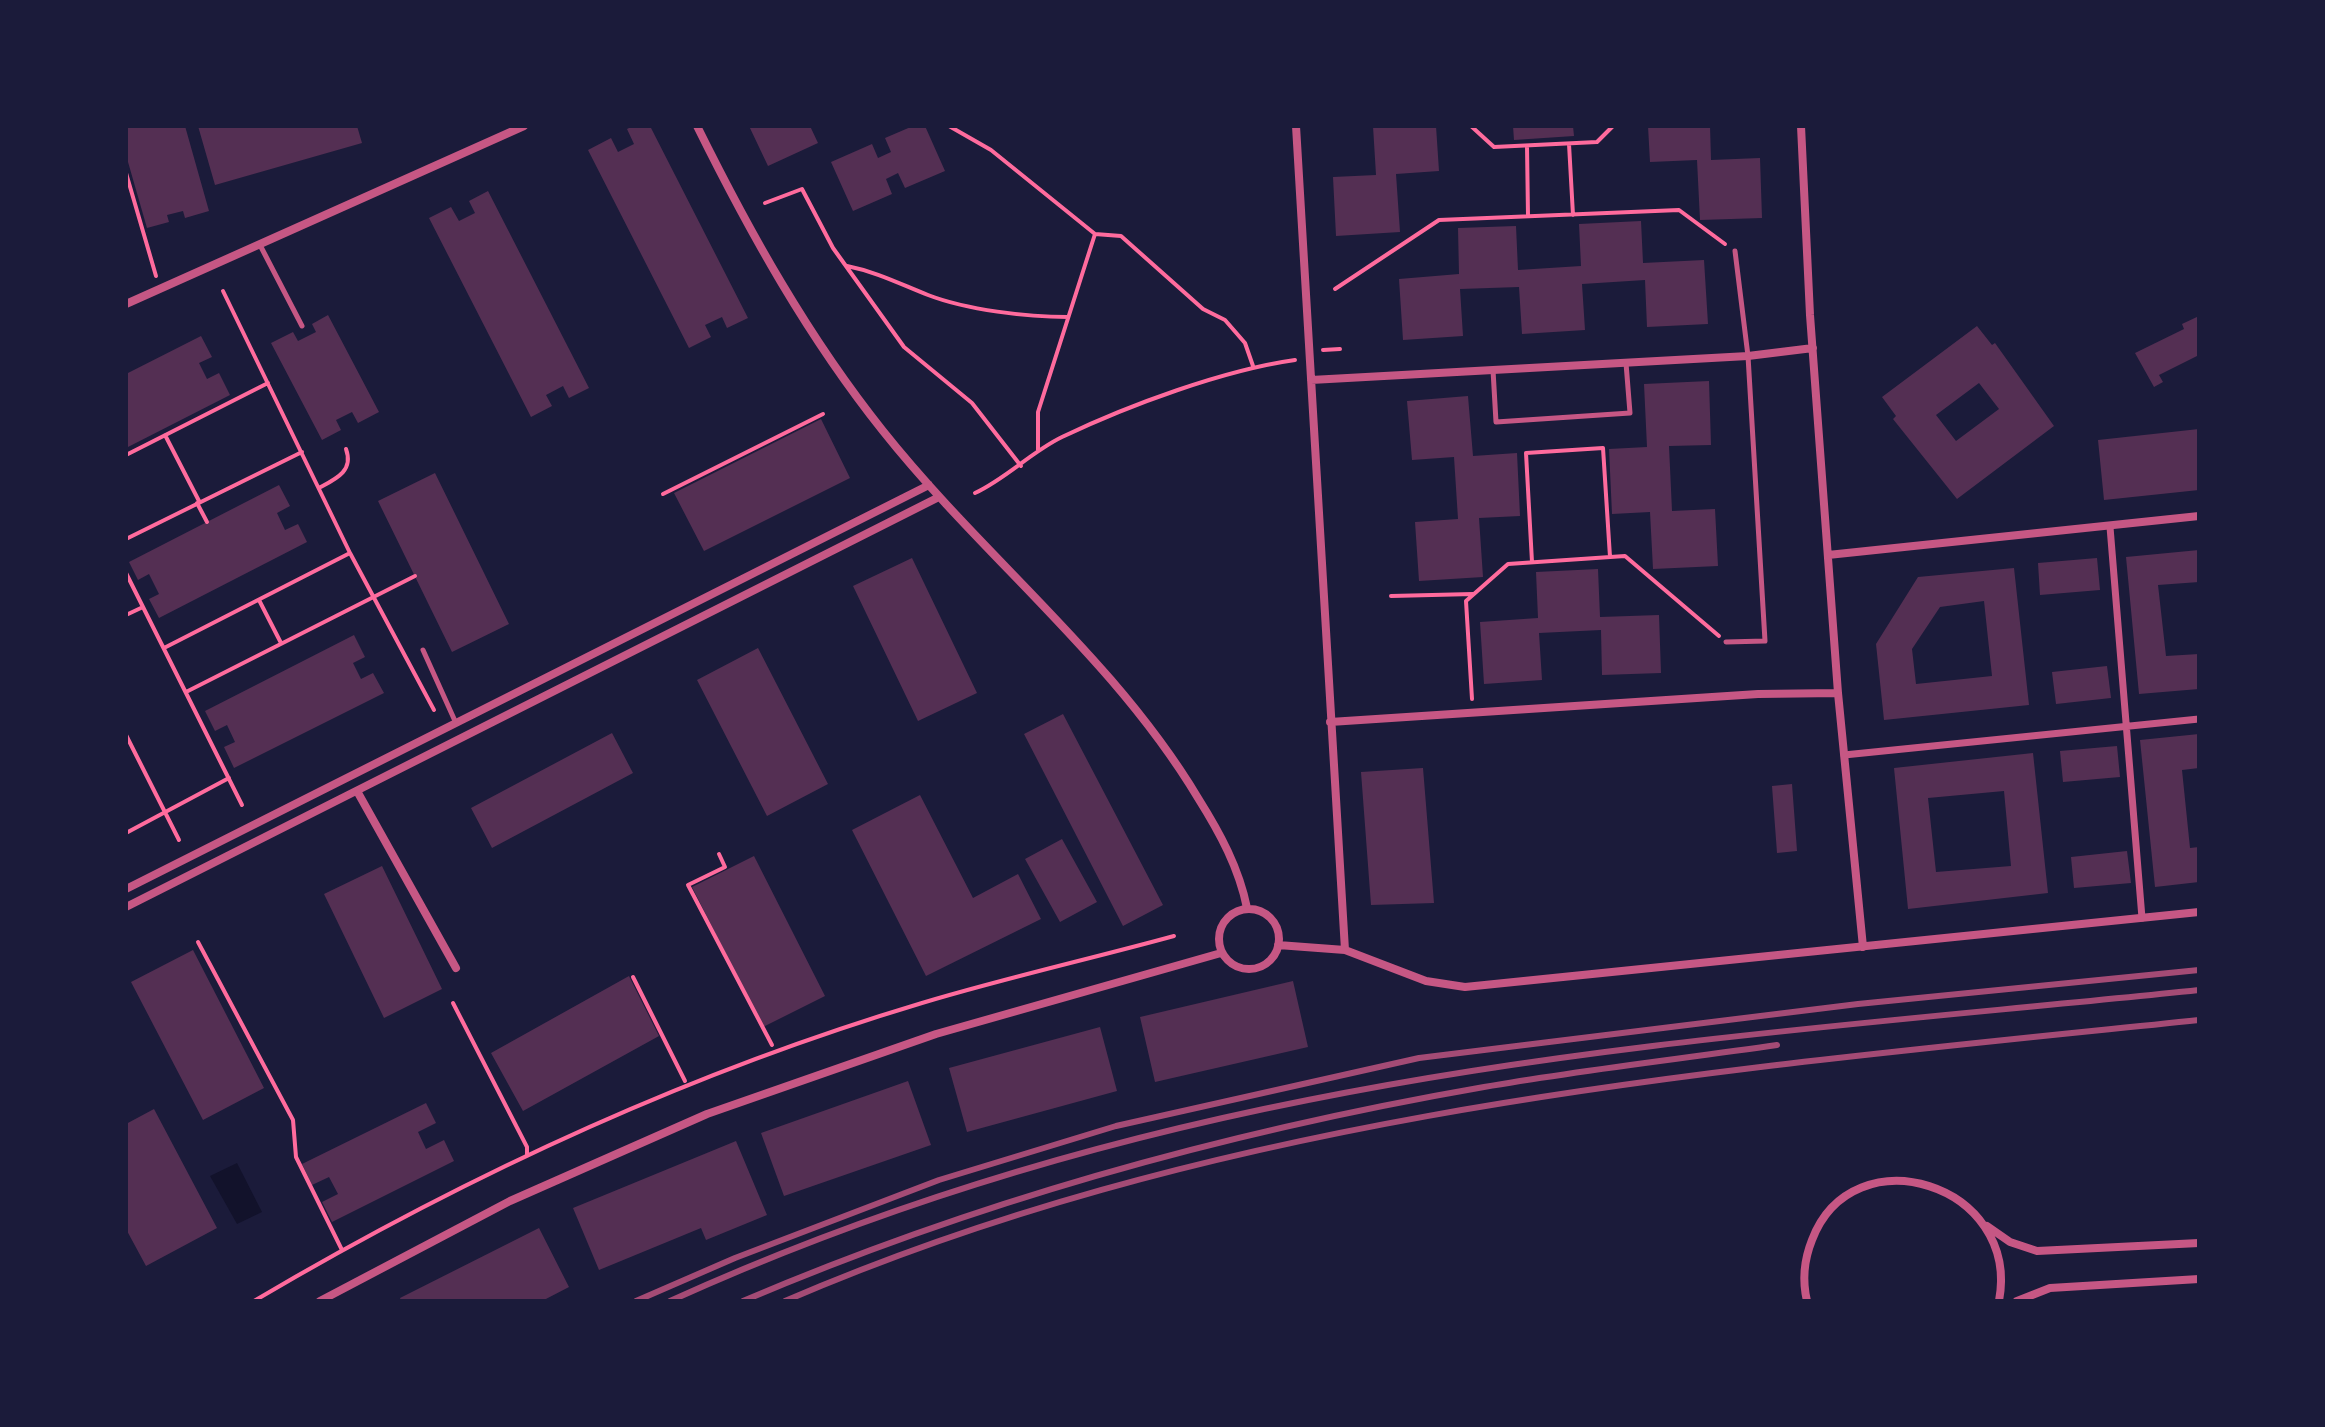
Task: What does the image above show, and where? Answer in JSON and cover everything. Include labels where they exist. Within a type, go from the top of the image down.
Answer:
[{"type":"street","points":[[126,304],[524,126]]},
{"type":"street","points":[[697,126],[750,230],[806,323],[882,430],[939,497],[1092,654],[1142,714],[1213,821],[1233,861],[1247,908]]},
{"type":"street","points":[[1296,126],[1345,950]]},
{"type":"street","points":[[1801,126],[1813,348],[1838,693],[1863,947]]},
{"type":"street","points":[[1311,380],[1748,356],[1813,348]]},
{"type":"street","points":[[126,889],[929,485]]},
{"type":"street","points":[[126,907],[939,497]]},
{"type":"street","points":[[1828,555],[2199,516]]},
{"type":"street","points":[[2110,527],[2142,918]]},
{"type":"street","points":[[1330,722],[1758,694],[1838,693]]},
{"type":"street","points":[[1844,755],[2199,719]]},
{"type":"street","points":[[357,791],[456,968]]},
{"type":"street","points":[[1247,908],[1269,915],[1276,923],[1278,945],[1272,957],[1253,969],[1229,963],[1221,953],[1219,933],[1225,920],[1247,908]]},
{"type":"street","points":[[1278,945],[1345,950],[1426,981],[1465,987],[2199,912]]},
{"type":"street","points":[[320,1301],[510,1201],[707,1114],[922,1038],[1221,953]]},
{"type":"street","points":[[1807,1301],[1804,1272],[1815,1232],[1837,1206],[1866,1188],[1885,1182],[1928,1184],[1969,1207],[1984,1224],[2010,1242],[2037,1251],[2199,1243]]},
{"type":"street","points":[[1984,1224],[1999,1260],[1999,1301]]},
{"type":"street","points":[[2017,1301],[2050,1288],[2199,1279]]},
{"type":"lane","points":[[260,245],[302,326]]},
{"type":"lane","points":[[1726,642],[1765,641],[1748,356],[1735,251]]},
{"type":"lane","points":[[1493,370],[1496,422],[1630,413],[1626,363]]},
{"type":"lane","points":[[423,650],[455,721]]},
{"type":"path","points":[[949,126],[991,150],[1095,234],[1121,236],[1203,309],[1225,320],[1245,343],[1253,366]]},
{"type":"path","points":[[1471,126],[1494,147],[1597,142],[1613,126]]},
{"type":"path","points":[[1569,144],[1573,215]]},
{"type":"path","points":[[1527,146],[1528,216]]},
{"type":"path","points":[[126,173],[160,289]]},
{"type":"path","points":[[765,203],[802,189],[833,248],[904,347],[972,403],[1021,466]]},
{"type":"path","points":[[1335,289],[1439,220],[1679,210],[1735,251]]},
{"type":"path","points":[[1038,450],[1038,412],[1095,234]]},
{"type":"path","points":[[847,266],[899,280],[930,296],[1035,317],[1068,317]]},
{"type":"path","points":[[223,291],[350,553],[443,727]]},
{"type":"path","points":[[1320,350],[1340,349]]},
{"type":"path","points":[[975,493],[1021,466],[1038,450],[1153,400],[1253,366],[1295,360]]},
{"type":"path","points":[[126,455],[268,383]]},
{"type":"path","points":[[663,494],[823,414]]},
{"type":"path","points":[[165,435],[207,522]]},
{"type":"path","points":[[1532,562],[1526,453],[1603,448],[1610,557]]},
{"type":"path","points":[[319,488],[344,472],[349,459],[346,449]]},
{"type":"path","points":[[126,539],[302,452]]},
{"type":"path","points":[[164,648],[350,553]]},
{"type":"path","points":[[1473,713],[1466,601],[1508,564],[1625,556],[1726,642]]},
{"type":"path","points":[[127,575],[242,805]]},
{"type":"path","points":[[186,692],[415,576]]},
{"type":"path","points":[[1391,596],[1474,594]]},
{"type":"path","points":[[259,600],[281,643]]},
{"type":"path","points":[[126,615],[143,607]]},
{"type":"path","points":[[126,735],[179,840]]},
{"type":"path","points":[[126,833],[229,778]]},
{"type":"path","points":[[719,854],[725,867],[688,885],[772,1045]]},
{"type":"path","points":[[254,1301],[342,1250],[527,1156],[788,1047],[922,1003],[1174,936]]},
{"type":"path","points":[[198,942],[293,1120],[296,1157],[342,1250]]},
{"type":"path","points":[[633,977],[685,1081]]},
{"type":"path","points":[[453,1003],[527,1147],[527,1156]]},
{"type":"shaded area","points":[[237,1163],[262,1212],[237,1224],[210,1176]]},
{"type":"building","points":[[126,126],[185,126],[209,211],[185,218],[183,211],[167,215],[169,222],[147,228],[126,155]]},
{"type":"building","points":[[198,126],[357,126],[362,143],[215,185]]},
{"type":"building","points":[[650,126],[748,318],[727,328],[722,317],[705,325],[711,337],[689,348],[588,150],[611,138],[618,152],[634,144],[627,129]]},
{"type":"building","points":[[749,126],[810,126],[818,143],[768,166]]},
{"type":"building","points":[[913,126],[925,126],[945,171],[905,188],[898,173],[886,179],[892,194],[853,211],[831,162],[872,144],[878,158],[891,152],[885,138]]},
{"type":"building","points":[[1373,126],[1436,126],[1439,171],[1396,174],[1400,232],[1336,236],[1333,177],[1376,175]]},
{"type":"building","points":[[1513,126],[1573,126],[1574,136],[1514,140]]},
{"type":"building","points":[[1648,126],[1710,126],[1711,160],[1760,158],[1762,218],[1700,220],[1697,160],[1650,162]]},
{"type":"building","points":[[488,191],[589,388],[569,398],[563,386],[546,395],[552,406],[531,417],[429,218],[451,207],[459,221],[475,213],[469,201]]},
{"type":"building","points":[[1641,221],[1643,263],[1704,260],[1708,324],[1647,327],[1645,280],[1582,284],[1585,330],[1522,334],[1519,287],[1460,289],[1463,336],[1403,340],[1399,279],[1459,274],[1458,228],[1516,226],[1518,270],[1581,266],[1579,224]]},
{"type":"building","points":[[328,315],[379,412],[358,423],[352,412],[336,420],[341,430],[322,440],[271,343],[293,332],[298,341],[316,332],[312,324]]},
{"type":"building","points":[[2199,316],[2199,355],[2159,375],[2163,382],[2154,387],[2135,353],[2184,329],[2182,324]]},
{"type":"building","points":[[1977,326],[1992,345],[1995,343],[2054,426],[1957,499],[1893,419],[1896,416],[1882,397]],"holes":[[[1979,383],[1999,409],[1956,441],[1936,415]]]},
{"type":"building","points":[[201,336],[212,357],[199,363],[207,379],[219,373],[230,395],[126,448],[126,374]]},
{"type":"building","points":[[1709,381],[1711,445],[1669,446],[1672,511],[1715,509],[1718,566],[1653,569],[1650,512],[1612,514],[1609,449],[1647,447],[1644,384]]},
{"type":"building","points":[[1468,396],[1473,456],[1517,453],[1520,516],[1479,518],[1483,577],[1419,581],[1415,522],[1458,519],[1454,457],[1412,460],[1407,401]]},
{"type":"building","points":[[821,419],[850,478],[704,551],[674,493]]},
{"type":"building","points":[[2199,429],[2199,490],[2104,500],[2098,440]]},
{"type":"building","points":[[435,473],[509,624],[452,652],[378,501]]},
{"type":"building","points":[[279,485],[290,506],[277,513],[285,530],[298,524],[307,542],[159,618],[149,599],[159,594],[149,574],[138,580],[129,562]]},
{"type":"building","points":[[2199,550],[2199,582],[2158,585],[2166,656],[2199,654],[2199,689],[2139,694],[2126,557]]},
{"type":"building","points":[[912,558],[977,693],[918,721],[853,586]]},
{"type":"building","points":[[2097,558],[2100,590],[2040,595],[2038,563]]},
{"type":"building","points":[[2014,568],[2029,705],[1884,720],[1876,644],[1918,577]],"holes":[[[1984,601],[1992,676],[1916,684],[1912,649],[1940,607]]]},
{"type":"building","points":[[1598,569],[1600,617],[1659,615],[1661,673],[1602,675],[1601,630],[1539,633],[1542,680],[1484,684],[1480,622],[1538,618],[1536,572]]},
{"type":"building","points":[[354,635],[365,657],[353,663],[361,679],[373,673],[384,693],[234,768],[224,747],[235,742],[227,725],[215,731],[205,711]]},
{"type":"building","points":[[758,648],[828,784],[767,816],[697,680]]},
{"type":"building","points":[[2107,666],[2111,698],[2056,704],[2052,672]]},
{"type":"building","points":[[1063,714],[1163,905],[1123,926],[1024,734]]},
{"type":"building","points":[[612,733],[633,773],[492,848],[471,808]]},
{"type":"building","points":[[2199,734],[2199,768],[2182,770],[2190,848],[2199,847],[2199,882],[2155,887],[2140,740]]},
{"type":"building","points":[[2117,746],[2120,777],[2063,782],[2060,751]]},
{"type":"building","points":[[2033,753],[2048,893],[1908,909],[1894,768]],"holes":[[[2004,791],[2011,866],[1936,872],[1928,798]]]},
{"type":"building","points":[[1423,768],[1434,903],[1371,905],[1361,772]]},
{"type":"building","points":[[1792,784],[1797,851],[1777,853],[1772,786]]},
{"type":"building","points":[[920,795],[973,898],[1018,874],[1041,919],[926,976],[852,830]]},
{"type":"building","points":[[1062,839],[1097,902],[1060,922],[1025,859]]},
{"type":"building","points":[[2127,851],[2131,883],[2074,888],[2071,857]]},
{"type":"building","points":[[754,856],[825,996],[763,1027],[692,887]]},
{"type":"building","points":[[382,866],[442,989],[384,1018],[324,894]]},
{"type":"building","points":[[193,950],[264,1088],[203,1120],[131,982]]},
{"type":"building","points":[[629,976],[659,1036],[523,1111],[491,1053]]},
{"type":"building","points":[[1293,981],[1308,1047],[1155,1082],[1140,1017]]},
{"type":"building","points":[[1100,1027],[1117,1091],[967,1132],[949,1068]]},
{"type":"building","points":[[908,1081],[931,1145],[784,1196],[761,1133]]},
{"type":"building","points":[[426,1103],[436,1123],[418,1132],[426,1149],[444,1140],[454,1161],[332,1222],[322,1202],[338,1194],[329,1177],[312,1185],[302,1164]]},
{"type":"building","points":[[154,1109],[217,1228],[146,1266],[126,1229],[126,1124]]},
{"type":"building","points":[[736,1141],[767,1215],[706,1240],[701,1228],[599,1270],[573,1208]]},
{"type":"building","points":[[539,1228],[569,1287],[542,1301],[401,1301],[400,1298]]},
{"type":"railway","points":[[636,1301],[735,1258],[939,1180],[1116,1126],[1419,1058],[1858,1004],[2199,970]]},
{"type":"railway","points":[[670,1301],[825,1237],[983,1182],[1145,1137],[1308,1100],[1529,1062],[1640,1047],[2199,990]]},
{"type":"railway","points":[[785,1301],[955,1236],[1128,1183],[1303,1140],[1480,1107],[1659,1080],[2199,1020]]},
{"type":"railway","points":[[743,1301],[923,1231],[1201,1147],[1484,1087],[1777,1045]]}]
